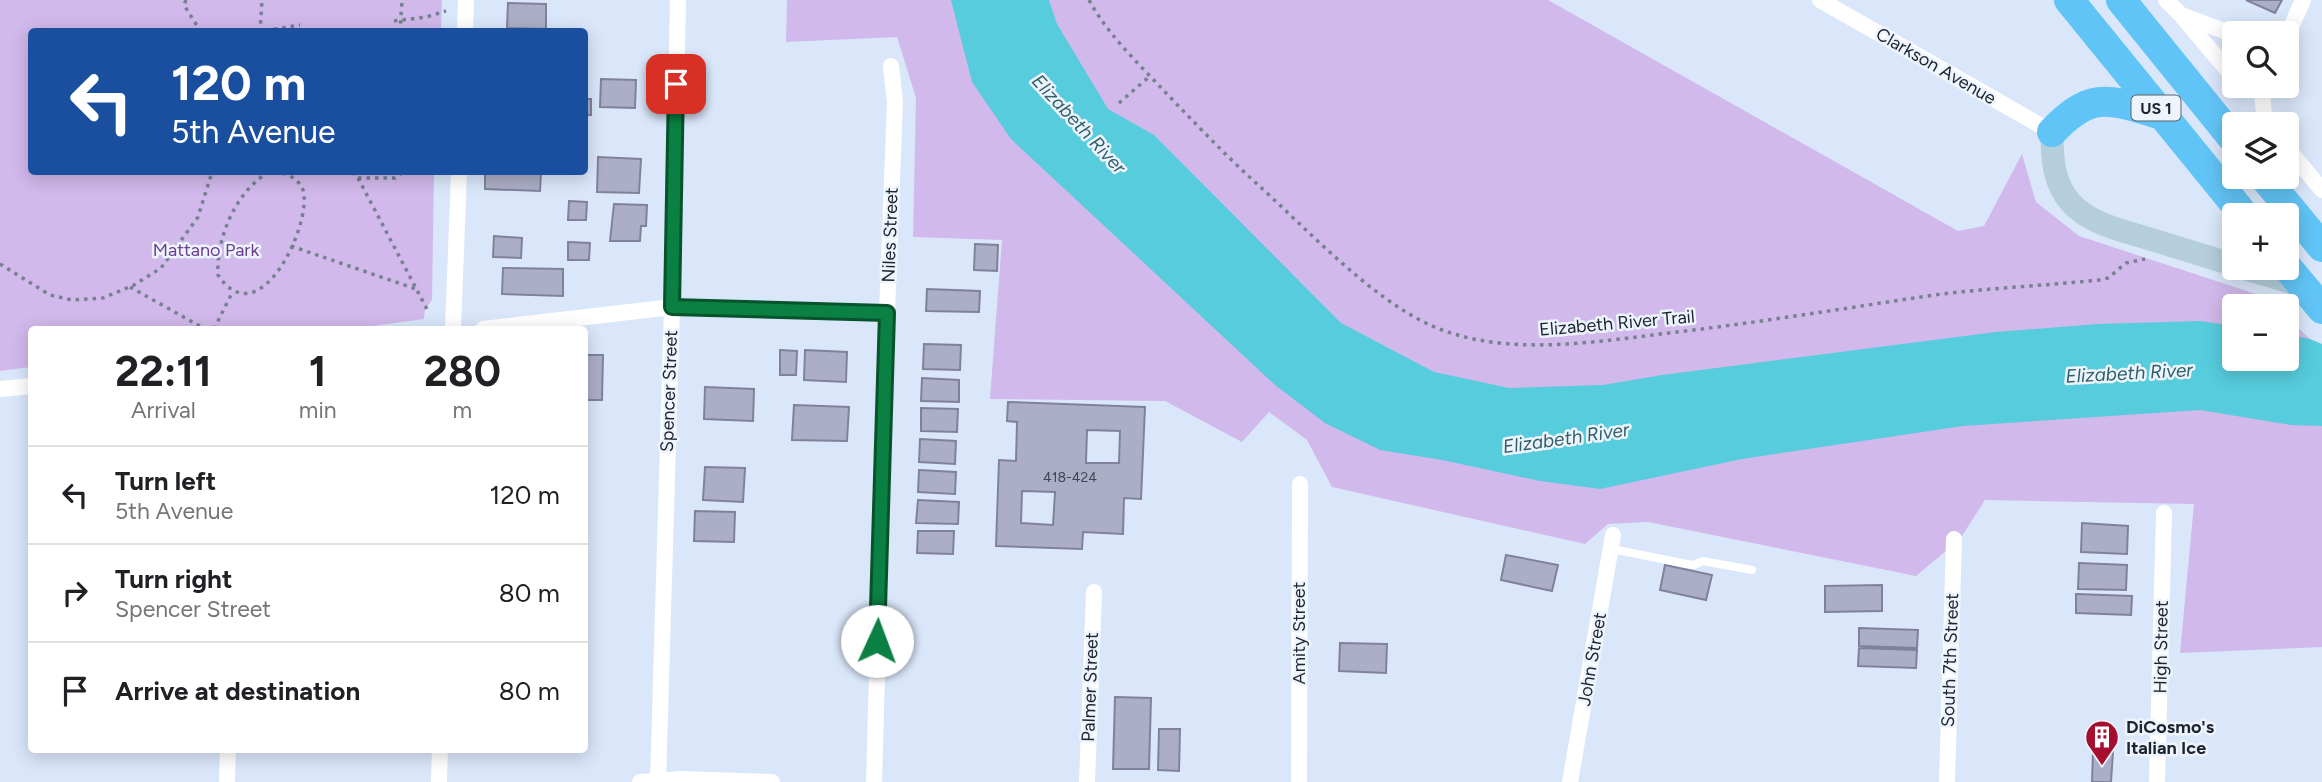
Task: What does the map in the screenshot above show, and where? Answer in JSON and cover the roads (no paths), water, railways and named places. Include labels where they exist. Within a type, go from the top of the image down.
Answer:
[{"type":"highway","name":"US 1","points":[[2069,0],[2234,203]]},
{"type":"highway","name":"US 1","points":[[2121,0],[2222,125]]},
{"type":"highway","points":[[2052,132],[2070,113],[2096,101],[2124,103],[2162,115]]},
{"type":"highway","points":[[2274,189],[2322,247]]},
{"type":"highway","points":[[2298,280],[2322,309]]},
{"type":"street","points":[[465,28],[466,0]]},
{"type":"street","name":"Spencer Street","points":[[658,781],[678,0]]},
{"type":"street","name":"Clarkson Avenue","points":[[1820,0],[2052,132]]},
{"type":"street","points":[[2166,0],[2222,66]]},
{"type":"street","points":[[2294,21],[2303,0]]},
{"type":"street","points":[[2181,15],[2222,29]]},
{"type":"street","name":"Niles Street","points":[[874,782],[895,102],[891,66]]},
{"type":"street","points":[[2052,132],[2053,161],[2058,183],[2071,204],[2082,213],[2107,225],[2222,261]]},
{"type":"street","points":[[2299,162],[2322,190]]},
{"type":"street","points":[[453,326],[459,175]]},
{"type":"street","points":[[2282,280],[2322,292]]},
{"type":"street","points":[[535,326],[569,324],[672,307],[887,313]]},
{"type":"street","points":[[0,389],[28,386]]},
{"type":"street","name":"Amity Street","points":[[1298,782],[1300,484]]},
{"type":"street","name":"High Street","points":[[2157,782],[2164,513]]},
{"type":"street","name":"South 7th Street","points":[[1947,782],[1954,539]]},
{"type":"street","name":"John Street","points":[[1570,782],[1613,542]]},
{"type":"street","name":"Palmer Street","points":[[1087,782],[1094,592]]},
{"type":"street","points":[[227,782],[228,753]]},
{"type":"street","points":[[439,782],[440,753]]},
{"type":"street","points":[[640,782],[772,782]]},
{"type":"lane","points":[[1613,542],[1687,564],[1694,565],[1703,561],[1752,570]]},
{"type":"water","name":"Elizabeth River","points":[[951,0],[1049,0],[1057,24],[1108,109],[1154,135],[1341,323],[1434,372],[1509,388],[1603,385],[1996,332],[2098,324],[2200,321],[2222,324],[2222,371],[2299,371],[2299,337],[2322,344],[2322,426],[2291,425],[2200,410],[1963,426],[1742,459],[1600,489],[1540,481],[1380,450],[1325,423],[1275,385],[1011,139],[972,82]]},
{"type":"place","name":"DiCosmo's Italian Ice","points":[[2102,767]]},
{"type":"park label","name":"Mattano Park","points":[[206,250]]}]
